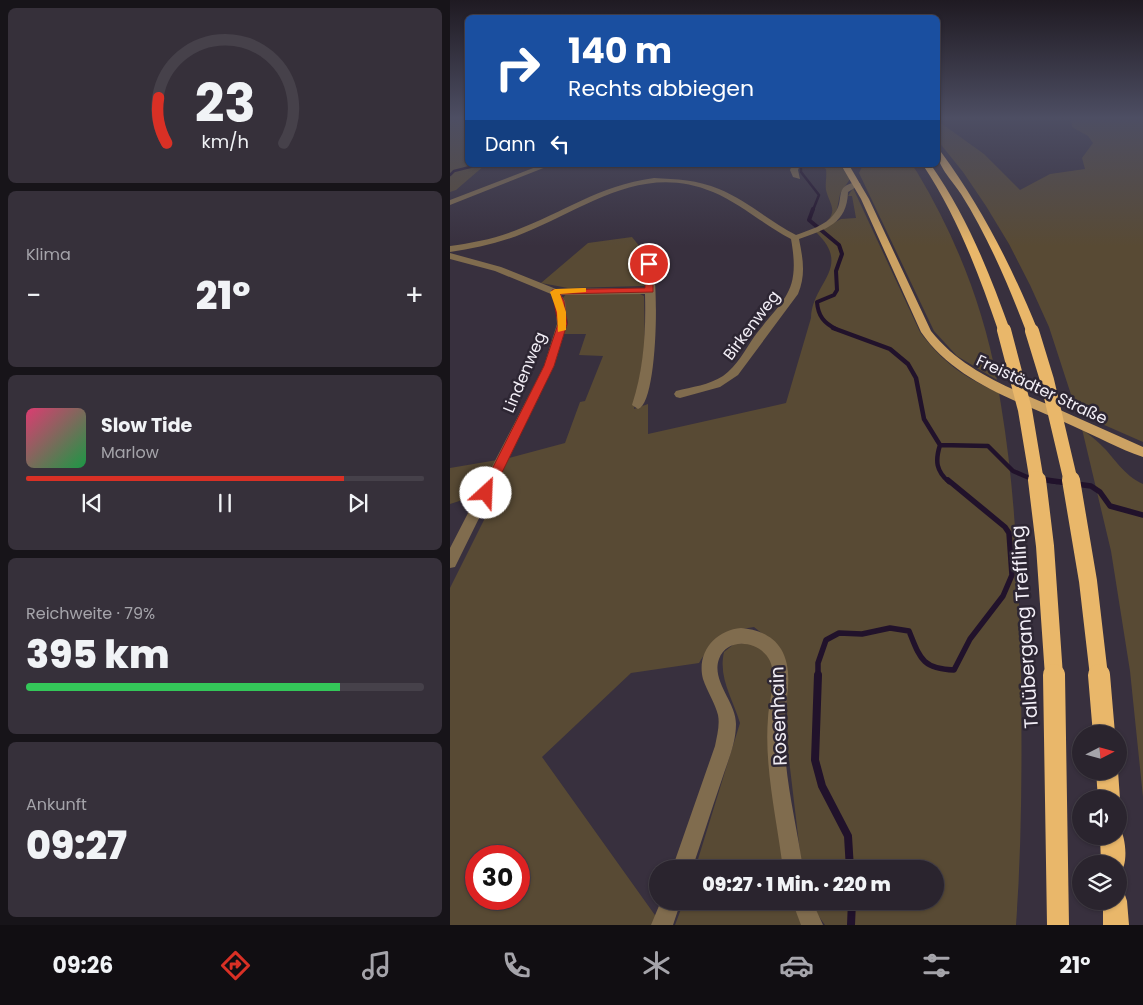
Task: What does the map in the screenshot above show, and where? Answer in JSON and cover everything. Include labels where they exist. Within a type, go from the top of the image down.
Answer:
[{"type":"highway","points":[[943,160],[966,192],[986,226],[1010,277],[1032,331],[1058,418],[1077,511],[1090,592],[1103,725]]},
{"type":"highway","name":"Talübergang Treffling","points":[[928,167],[948,196],[979,258],[1004,330],[1029,432],[1040,504],[1049,586],[1055,679],[1058,796],[1058,925]]},
{"type":"highway","points":[[1115,910],[1116,925]]},
{"type":"main road","name":"Freistädter Straße","points":[[846,167],[857,184],[917,314],[938,348],[971,374],[1138,450]]},
{"type":"street","points":[[450,202],[542,167]]},
{"type":"street","points":[[795,167],[794,170],[797,177]]},
{"type":"street","points":[[450,249],[497,240],[528,228],[607,190],[632,182],[651,180],[690,183],[713,190],[795,238],[818,229],[841,215],[844,208],[844,190],[851,185],[857,184]]},
{"type":"street","name":"Birkenweg","points":[[680,394],[721,382],[731,376],[741,365],[762,334],[779,316],[797,286],[799,258],[795,238]]},
{"type":"street","points":[[450,256],[498,269],[555,292],[650,291]]},
{"type":"street","points":[[638,405],[644,389],[650,349],[649,264]]},
{"type":"street","name":"Lindenweg","points":[[450,562],[549,366],[562,324],[560,301],[555,292]]},
{"type":"street","name":"Rosenhain","points":[[685,860],[724,746],[727,728],[726,714],[712,682],[710,668],[712,656],[719,645],[728,638],[737,636],[756,638],[767,644],[777,659],[780,672],[776,731],[792,860]]},
{"type":"street","points":[[662,925],[668,910]]},
{"type":"street","points":[[806,910],[812,925]]},
{"type":"shaded area","points":[[450,160],[465,160],[465,167],[483,167],[456,190],[450,192]]},
{"type":"shaded area","points":[[953,160],[990,160],[1020,190],[1050,174],[1085,169],[1083,160],[1143,160],[1143,442],[1077,413],[1049,327],[1030,285],[1009,244],[986,206]]},
{"type":"shaded area","points":[[822,167],[841,167],[850,179],[840,194],[836,214],[827,221],[832,213],[832,206],[826,190],[826,169]]},
{"type":"shaded area","points":[[862,167],[913,167],[917,172],[956,247],[976,299],[997,380],[957,356],[934,331],[859,173]]},
{"type":"shaded area","points":[[853,188],[920,332],[928,343],[955,368],[999,393],[1010,473],[1016,540],[1019,608],[1021,769],[1016,925],[825,925],[816,910],[944,910],[944,860],[801,860],[788,751],[786,667],[769,639],[754,627],[729,634],[709,649],[699,663],[631,673],[542,757],[649,907],[649,910],[651,910],[657,918],[654,925],[450,925],[450,588],[500,488],[450,504],[450,468],[509,458],[565,443],[580,402],[585,401],[603,356],[579,355],[586,334],[564,334],[568,323],[563,298],[566,294],[640,294],[644,296],[645,348],[634,409],[648,404],[648,434],[786,403],[811,318],[813,305],[831,266],[831,256],[826,245],[816,232],[841,219],[856,218],[852,196],[848,196]]},
{"type":"shaded area","points":[[632,237],[644,252],[646,283],[644,286],[568,288],[541,283],[588,243]]},
{"type":"shaded area","points":[[1082,429],[1100,444],[1130,476],[1143,484],[1143,797],[1130,671],[1111,551]]},
{"type":"shaded area","points":[[758,643],[774,661],[787,860],[698,860],[740,723],[723,671],[724,652],[734,644]]},
{"type":"shaded area","points":[[681,910],[801,910],[805,925],[675,925]]},
{"type":"waterway","points":[[450,175],[454,171],[470,167]]},
{"type":"waterway","points":[[801,167],[801,172],[819,195],[813,210]]},
{"type":"waterway","points":[[813,209],[809,220],[839,245],[842,254],[836,271],[837,290],[834,295],[817,302],[822,318],[836,329]]},
{"type":"waterway","points":[[833,328],[890,349],[908,364],[916,378],[924,419],[940,445]]},
{"type":"waterway","points":[[940,445],[988,446],[1013,471],[1027,477],[1057,482]]},
{"type":"waterway","points":[[940,445],[937,456],[939,470],[949,482]]},
{"type":"waterway","points":[[818,675],[818,663],[826,640],[839,633],[862,634],[890,628],[909,631],[920,655],[929,664],[943,669],[954,670],[970,639],[1003,596],[1012,575],[1009,533],[1005,527],[948,480]]},
{"type":"waterway","points":[[1046,480],[1068,483]]},
{"type":"waterway","points":[[1076,484],[1091,486],[1100,492],[1110,506],[1143,515]]},
{"type":"waterway","points":[[818,675],[815,760],[822,786],[848,836],[849,860]]},
{"type":"waterway","points":[[851,925],[852,910]]},
{"type":"slow traffic","points":[[561,330],[562,312],[560,301],[555,292],[583,290]]},
{"type":"route","points":[[486,493],[501,461],[518,432],[549,366],[560,335],[562,312],[560,301],[555,292],[567,290],[650,291],[649,264]]}]
